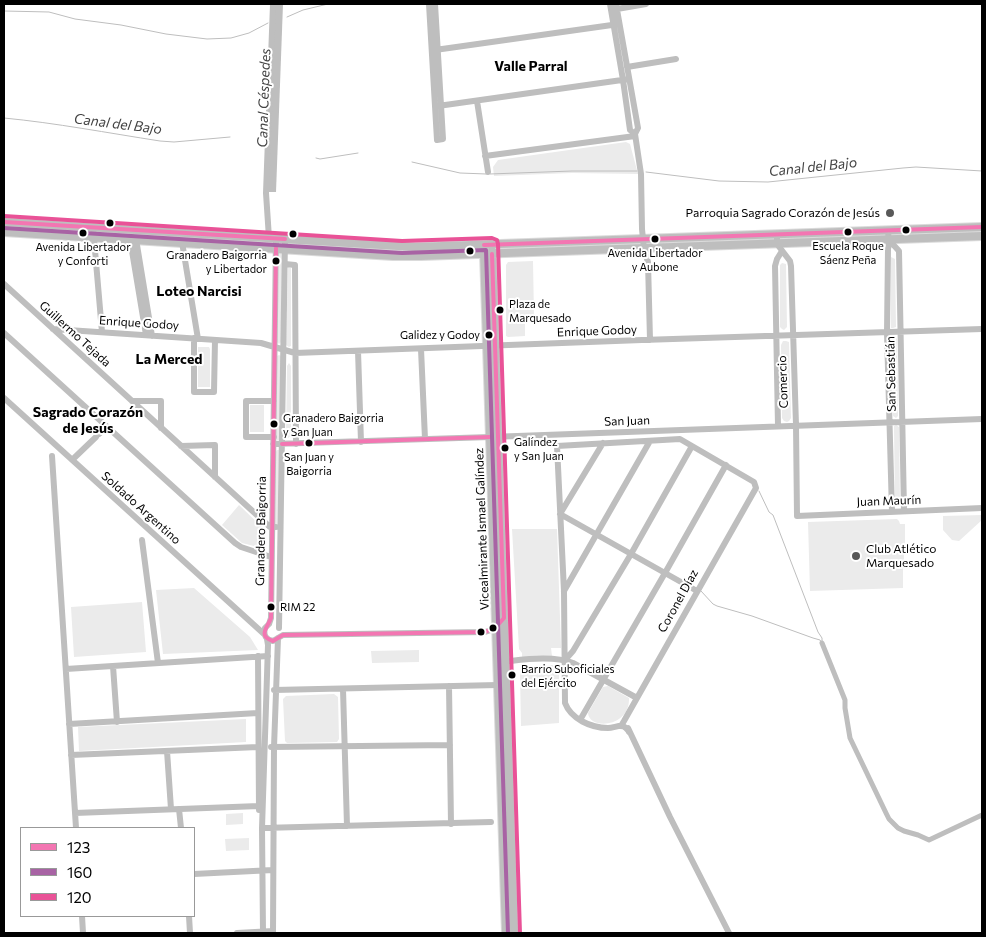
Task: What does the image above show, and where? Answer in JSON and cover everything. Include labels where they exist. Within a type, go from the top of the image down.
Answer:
[{"type":"main road","points":[[4,222],[409,247],[982,227]]},
{"type":"main road","points":[[4,232],[404,256],[982,236]]},
{"type":"main road","points":[[600,240],[600,250]]},
{"type":"main road","points":[[614,240],[614,250]]},
{"type":"main road","name":"Vicealmirante Ismael Galíndez","points":[[488,244],[494,437],[504,618],[498,685],[506,933]]},
{"type":"main road","name":"Vicealmirante Ismael Galíndez","points":[[494,437],[496,627],[501,661],[514,933]]},
{"type":"street","name":"Granadero Baigorria","points":[[266,637],[265,628],[271,618],[274,441],[276,248],[266,192],[273,4]]},
{"type":"street","points":[[429,4],[435,50]]},
{"type":"street","points":[[435,4],[438,106],[626,79]]},
{"type":"street","points":[[610,4],[626,67],[626,79]]},
{"type":"street","points":[[646,4],[616,6],[616,24],[626,79],[638,128],[635,135],[641,174],[644,249],[648,262],[650,340]]},
{"type":"street","points":[[435,50],[616,24]]},
{"type":"street","points":[[626,67],[676,58]]},
{"type":"street","points":[[476,101],[488,172]]},
{"type":"street","points":[[485,156],[635,135]]},
{"type":"street","points":[[93,227],[102,332]]},
{"type":"street","name":"San Sebastián","points":[[888,230],[889,422],[892,512]]},
{"type":"street","points":[[777,234],[777,244]]},
{"type":"street","points":[[133,239],[149,335]]},
{"type":"street","name":"Granadero Baigorria","points":[[273,932],[274,747],[280,630],[285,240]]},
{"type":"street","name":"San Sebastián","points":[[889,240],[899,251],[904,512]]},
{"type":"street","points":[[182,242],[196,338]]},
{"type":"street","name":"Comercio","points":[[777,244],[790,261],[791,266],[797,516]]},
{"type":"street","name":"Comercio","points":[[778,426],[775,266],[782,251]]},
{"type":"street","points":[[285,264],[295,265],[296,444]]},
{"type":"street","name":"Guillermo Tejada","points":[[4,284],[272,527]]},
{"type":"street","name":"Enrique Godoy","points":[[53,329],[261,343],[296,353],[982,329]]},
{"type":"street","points":[[4,333],[235,543],[241,547],[271,557]]},
{"type":"street","name":"Enrique Godoy","points":[[196,338],[194,392],[214,392],[215,340]]},
{"type":"street","points":[[421,349],[425,440]]},
{"type":"street","points":[[358,352],[361,442]]},
{"type":"street","name":"Soldado Argentino","points":[[4,398],[266,637]]},
{"type":"street","points":[[132,401],[161,401],[161,428]]},
{"type":"street","points":[[274,401],[246,401],[246,437],[274,441]]},
{"type":"street","name":"San Juan","points":[[274,441],[282,444],[361,442],[982,419]]},
{"type":"street","points":[[72,460],[107,427]]},
{"type":"street","points":[[580,720],[726,465],[680,440],[556,446],[564,591],[565,703],[570,712],[580,720],[590,725],[602,728],[620,726],[626,728],[629,732],[729,933]]},
{"type":"street","points":[[564,591],[650,441]]},
{"type":"street","points":[[560,514],[603,443]]},
{"type":"street","points":[[181,446],[215,446],[215,477]]},
{"type":"street","points":[[565,660],[573,652],[692,446]]},
{"type":"street","points":[[52,456],[76,827]]},
{"type":"street","name":"Coronel Díaz","points":[[620,726],[756,488],[754,482],[726,465]]},
{"type":"street","name":"Juan Maurín","points":[[797,516],[982,508]]},
{"type":"street","points":[[560,514],[697,591]]},
{"type":"street","points":[[272,527],[280,527]]},
{"type":"street","points":[[142,540],[158,663]]},
{"type":"street","points":[[266,637],[273,641],[284,635],[483,632],[496,627],[504,618]]},
{"type":"street","points":[[269,624],[275,624],[279,628]]},
{"type":"street","points":[[263,933],[262,727],[267,690],[268,656],[266,637]]},
{"type":"street","points":[[258,656],[258,713],[262,727]]},
{"type":"street","points":[[66,669],[268,656]]},
{"type":"street","points":[[501,661],[565,660],[576,664],[637,698]]},
{"type":"street","points":[[113,666],[117,722]]},
{"type":"street","points":[[267,690],[498,685]]},
{"type":"street","points":[[449,686],[451,824]]},
{"type":"street","points":[[343,689],[347,826]]},
{"type":"street","points":[[69,724],[258,713]]},
{"type":"street","points":[[628,714],[629,732]]},
{"type":"street","points":[[262,727],[275,727]]},
{"type":"street","points":[[71,755],[262,747],[450,745]]},
{"type":"street","points":[[262,747],[259,815],[263,815]]},
{"type":"street","points":[[167,751],[171,809]]},
{"type":"street","points":[[75,813],[259,806]]},
{"type":"street","points":[[179,809],[181,827]]},
{"type":"street","points":[[262,828],[491,822]]},
{"type":"street","points":[[195,874],[273,870]]},
{"type":"street","points":[[82,917],[83,933]]},
{"type":"street","points":[[189,917],[190,933]]},
{"type":"street","points":[[237,933],[273,932]]},
{"type":"shaded area","points":[[275,4],[283,4],[276,192],[268,192]]},
{"type":"shaded area","points":[[626,142],[630,144],[638,174],[572,173],[494,176],[493,167],[498,160]]},
{"type":"shaded area","points":[[4,225],[85,231],[86,232],[4,229]]},
{"type":"shaded area","points":[[107,232],[269,242],[269,243],[107,235]]},
{"type":"shaded area","points":[[885,233],[885,236],[781,239],[782,237]]},
{"type":"shaded area","points":[[772,237],[773,241],[649,245],[647,243],[648,241]]},
{"type":"shaded area","points":[[304,243],[473,248],[473,251],[413,252],[304,246]]},
{"type":"shaded area","points":[[596,243],[597,247],[498,249],[498,247]]},
{"type":"shaded area","points":[[280,253],[282,254],[281,342],[279,344],[277,342]]},
{"type":"shaded area","points":[[891,257],[895,259],[896,327],[893,328],[891,328]]},
{"type":"shaded area","name":"Plaza de Marquesado","points":[[533,261],[534,317],[525,318],[525,336],[508,337],[506,336],[506,265],[508,262]]},
{"type":"shaded area","points":[[782,263],[786,264],[787,327],[784,330],[780,327],[780,265]]},
{"type":"shaded area","points":[[288,267],[291,268],[291,346],[289,347],[286,345]]},
{"type":"shaded area","points":[[893,337],[897,339],[898,416],[896,418],[893,416]]},
{"type":"shaded area","points":[[783,341],[789,342],[791,418],[787,422],[782,418],[781,345]]},
{"type":"shaded area","points":[[198,347],[209,347],[210,349],[210,387],[198,387]]},
{"type":"shaded area","points":[[277,356],[281,356],[280,439],[278,441],[276,439]]},
{"type":"shaded area","points":[[289,363],[291,366],[291,436],[288,438],[286,435],[287,366]]},
{"type":"shaded area","points":[[250,405],[264,405],[264,432],[250,432]]},
{"type":"shaded area","points":[[894,426],[899,427],[900,502],[898,505],[895,503]]},
{"type":"shaded area","points":[[279,450],[278,524],[275,524],[276,451]]},
{"type":"shaded area","points":[[239,505],[263,528],[262,548],[242,543],[222,525]]},
{"type":"shaded area","points":[[982,515],[982,520],[959,541],[952,540],[943,530],[943,516]]},
{"type":"shaded area","name":"Club Atlético Marquesado","points":[[897,519],[900,524],[905,524],[905,545],[900,545],[904,546],[903,588],[810,591],[808,522]]},
{"type":"shaded area","points":[[512,529],[557,529],[561,648],[551,648],[552,656],[522,658],[522,653],[519,649]]},
{"type":"shaded area","points":[[194,588],[250,637],[258,650],[163,654],[156,590]]},
{"type":"shaded area","points":[[142,602],[146,652],[74,657],[71,607]]},
{"type":"shaded area","points":[[419,650],[419,662],[372,663],[371,651]]},
{"type":"shaded area","points":[[552,665],[559,668],[559,723],[521,726],[520,674],[522,667]]},
{"type":"shaded area","points":[[608,686],[629,698],[628,708],[617,720],[602,724],[595,722],[588,713],[603,687]]},
{"type":"shaded area","points":[[334,694],[338,697],[339,739],[337,742],[287,743],[285,741],[283,699],[286,696]]},
{"type":"shaded area","points":[[246,719],[246,742],[79,751],[78,727]]},
{"type":"shaded area","points":[[243,813],[243,824],[226,825],[226,814]]},
{"type":"shaded area","points":[[249,838],[249,850],[226,851],[225,839]]},
{"type":"waterway","points":[[287,17],[303,10],[328,4]]},
{"type":"waterway","points":[[4,11],[49,12],[75,19],[207,39],[231,38],[249,33],[268,23]]},
{"type":"waterway","name":"Canal del Bajo","points":[[4,118],[62,125],[160,141],[174,142],[230,137]]},
{"type":"waterway","name":"Canal del Bajo","points":[[316,158],[358,153]]},
{"type":"waterway","name":"Canal del Bajo","points":[[412,162],[460,173],[486,174]]},
{"type":"waterway","name":"Canal del Bajo","points":[[646,172],[719,181],[768,182],[916,167],[982,171]]},
{"type":"waterway","name":"Canal del Bajo","points":[[490,174],[637,171]]},
{"type":"waterway","points":[[759,491],[769,512],[773,515],[822,638],[822,643]]},
{"type":"waterway","points":[[701,591],[717,606],[752,616],[820,640],[822,643]]},
{"type":"waterway","points":[[822,643],[845,700],[850,738],[889,819],[898,828],[929,840],[982,815]]},
{"type":"transit line","name":"120","points":[[4,216],[402,241],[492,238],[497,240],[520,933]]},
{"type":"transit line","name":"123","points":[[4,222],[285,239]]},
{"type":"transit line","name":"123","points":[[484,245],[982,227]]},
{"type":"transit line","name":"160","points":[[4,228],[402,253],[486,250],[508,933]]},
{"type":"transit line","name":"123","points":[[276,248],[271,618],[265,631],[266,637],[273,641],[283,635],[485,632],[496,627],[504,618]]},
{"type":"transit line","name":"123","points":[[492,254],[504,618]]},
{"type":"transit line","name":"123","points":[[282,444],[490,437]]},
{"type":"place","name":"Parroquia Sagrado Corazón de Jesús","points":[[890,213]]},
{"type":"place","name":"Escuela Roque Sáenz Peña","points":[[848,232]]},
{"type":"place","name":"Avenida Libertador y Conforti","points":[[83,233]]},
{"type":"place","name":"Avenida Libertador y Aubone","points":[[655,239]]},
{"type":"place","name":"Granadero Baigorria y Libertador","points":[[276,261]]},
{"type":"place","name":"Plaza de Marquesado","points":[[500,310]]},
{"type":"place","name":"Galidez y Godoy","points":[[489,335]]},
{"type":"place","name":"Granadero Baigorria y San Juan","points":[[274,424]]},
{"type":"place","name":"San Juan y Baigorria","points":[[309,443]]},
{"type":"place","name":"Galíndez y San Juan","points":[[505,448]]},
{"type":"place","name":"Club Atlético Marquesado","points":[[856,556]]},
{"type":"place","name":"RIM 22","points":[[271,607]]},
{"type":"place","name":"Barrio Suboficiales del Ejército","points":[[512,675]]},
{"type":"district","name":"Valle Parral","points":[[531,66]]},
{"type":"district","name":"Loteo Narcisi","points":[[199,291]]},
{"type":"district","name":"La Merced","points":[[169,359]]},
{"type":"district","name":"Sagrado Corazón de Jesús","points":[[88,420]]},
{"type":"water label","name":"Canal Céspedes","points":[[264,98]]}]
